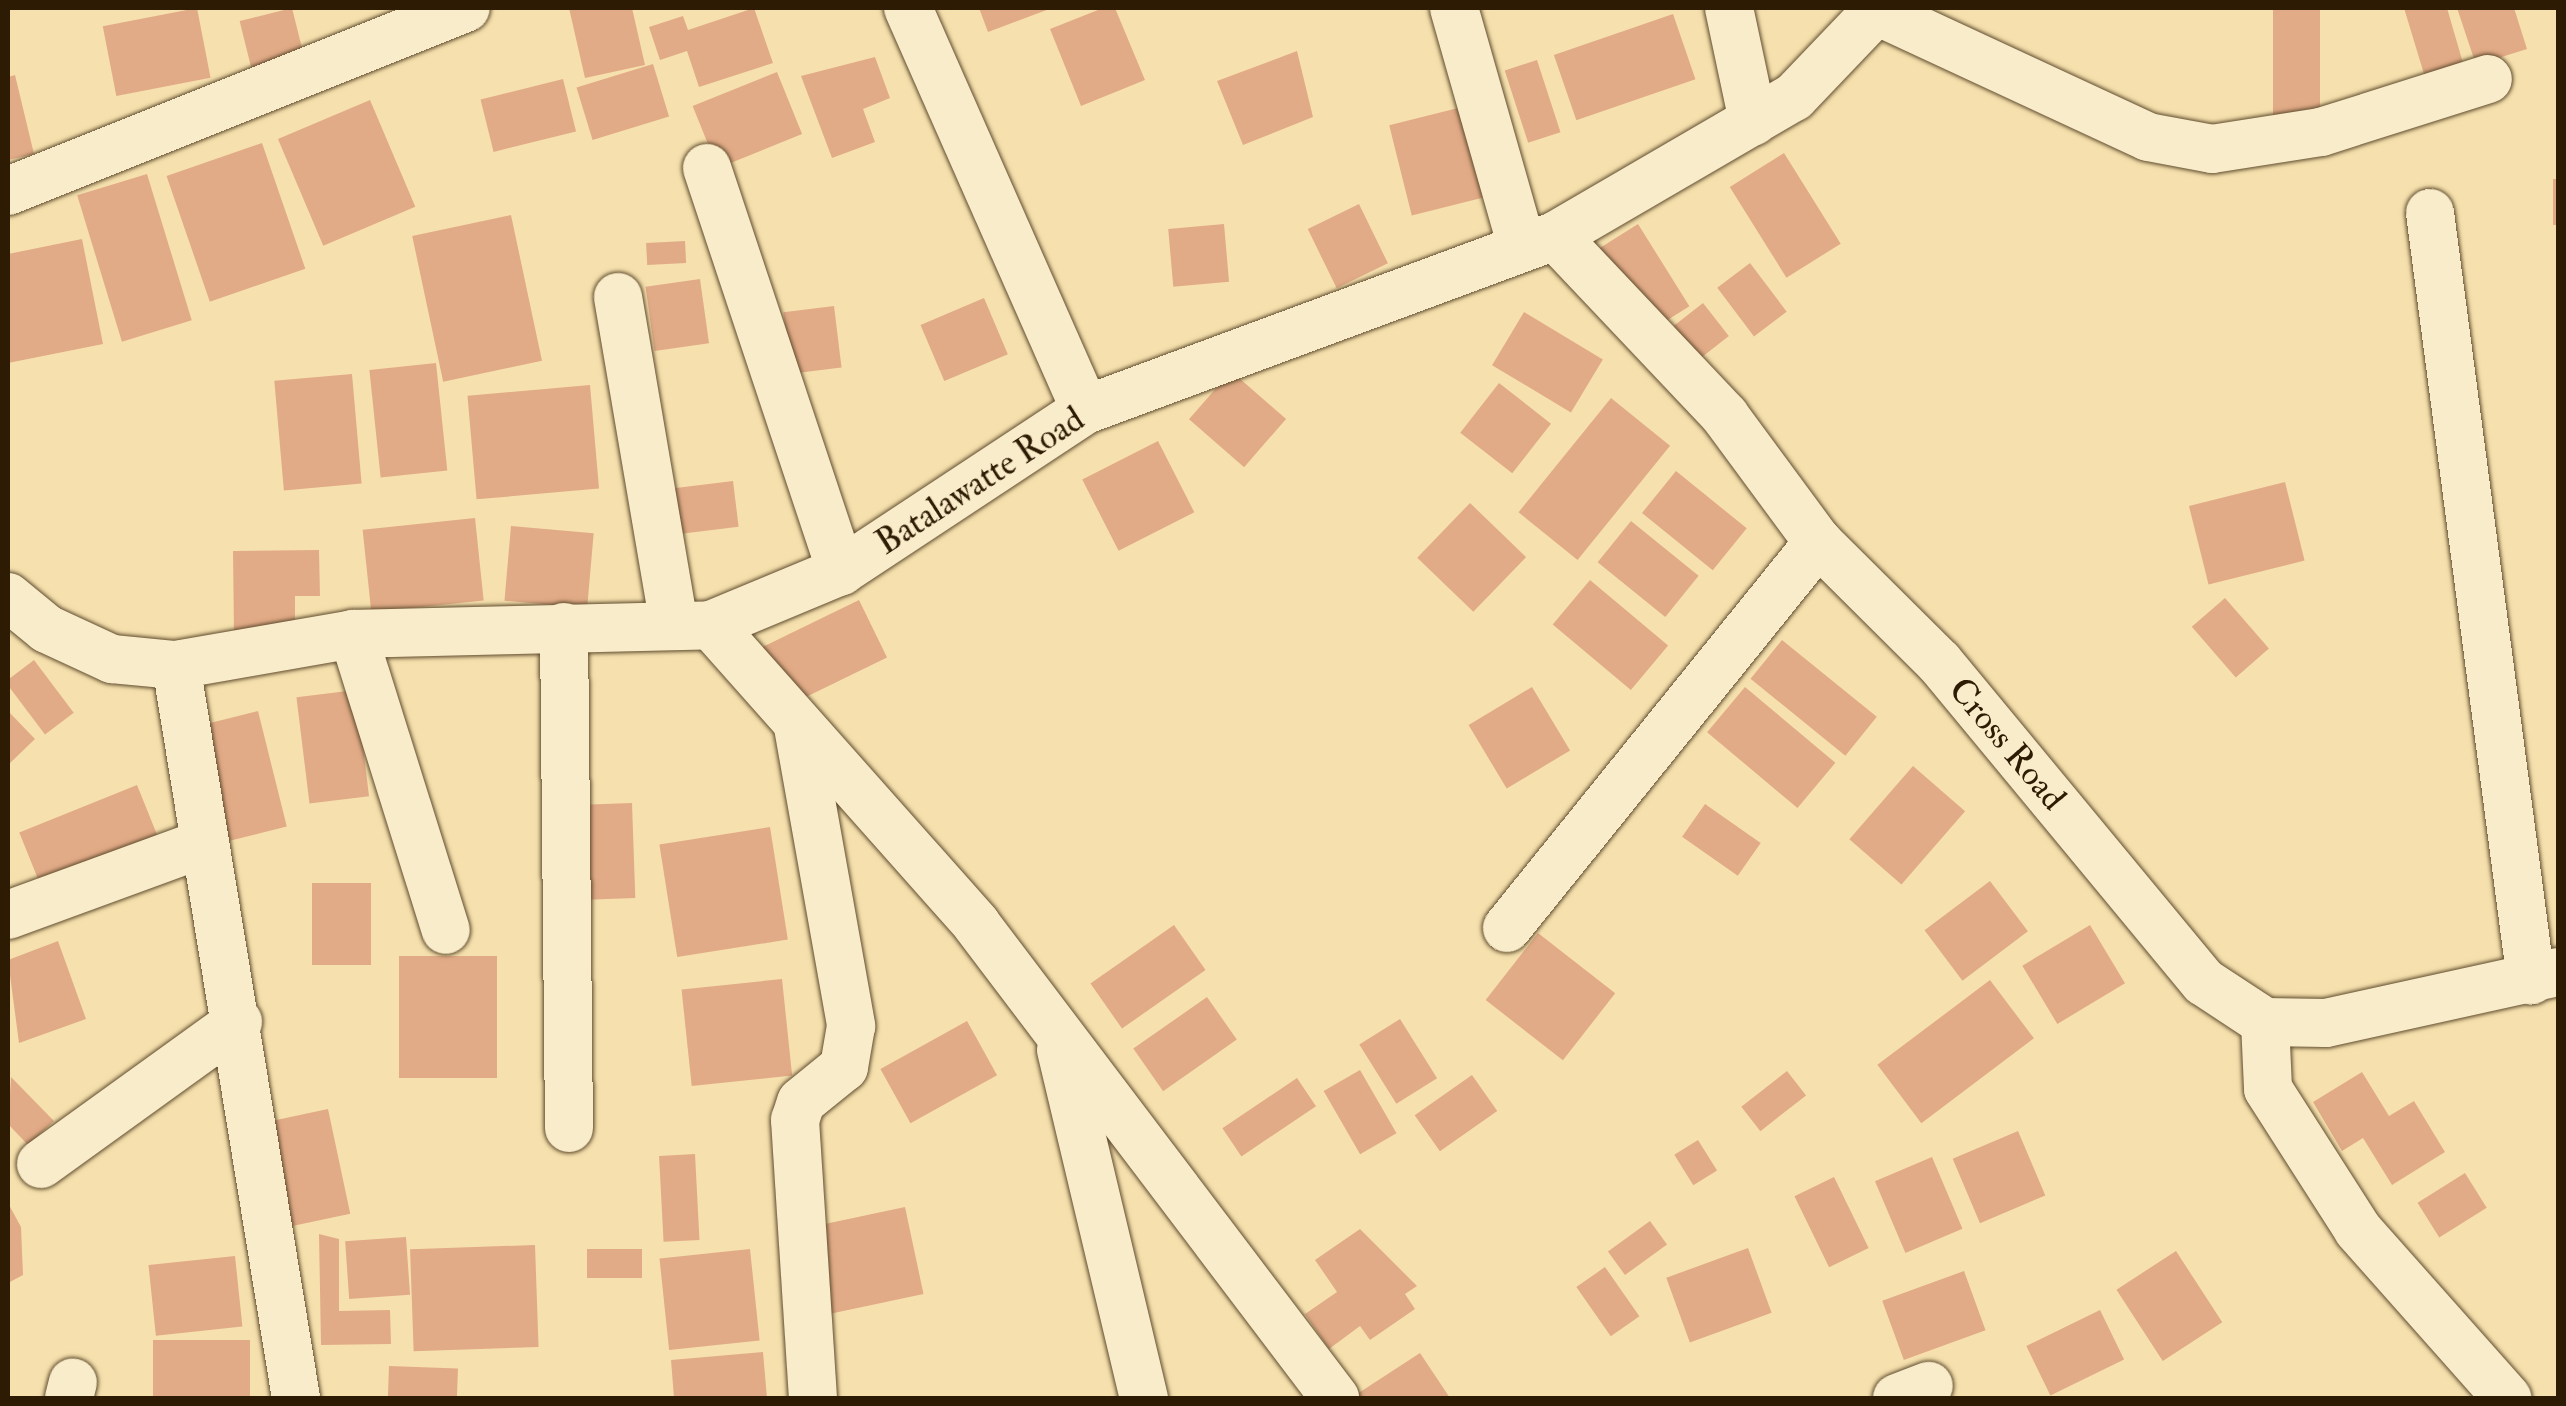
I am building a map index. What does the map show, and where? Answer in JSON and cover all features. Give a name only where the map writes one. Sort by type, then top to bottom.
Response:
[{"type":"street","points":[[8,191],[466,8]]},
{"type":"street","points":[[908,8],[1085,410]]},
{"type":"street","points":[[1454,8],[1538,241]]},
{"type":"street","points":[[1729,8],[1752,121]]},
{"type":"street","points":[[1880,10],[2148,137],[2212,149],[2321,132],[2488,80]]},
{"type":"street","name":"Batalawatte Road","points":[[8,597],[47,630],[112,659],[176,664],[353,634],[692,625],[841,571],[1085,410],[1538,241],[1794,97],[1880,10]]},
{"type":"street","points":[[708,168],[841,571]]},
{"type":"street","points":[[2430,214],[2544,976],[2326,1024],[2265,1022],[2268,1090],[2348,1214],[2507,1398]]},
{"type":"street","name":"Cross Road","points":[[1538,241],[1725,416],[1818,542],[1939,662],[2204,982],[2265,1022]]},
{"type":"street","points":[[618,297],[692,625],[798,727],[976,924],[1335,1398]]},
{"type":"street","points":[[1508,928],[1818,542]]},
{"type":"street","points":[[564,627],[569,1128]]},
{"type":"street","points":[[353,634],[446,930]]},
{"type":"street","points":[[176,664],[200,846],[218,890],[296,1398]]},
{"type":"street","points":[[798,727],[851,1026],[844,1068],[801,1102],[794,1120],[813,1398]]},
{"type":"street","points":[[8,915],[200,846]]},
{"type":"street","points":[[41,1164],[238,1022]]},
{"type":"street","points":[[1056,1032],[1144,1398]]},
{"type":"building","points":[[197,8],[211,78],[116,96],[103,26]]},
{"type":"building","points":[[292,8],[306,64],[254,77],[240,21]]},
{"type":"building","points":[[569,8],[632,8],[645,65],[585,78]]},
{"type":"building","points":[[754,8],[773,63],[699,87],[687,51],[660,60],[649,27],[683,16],[688,30]]},
{"type":"building","points":[[979,8],[1052,8],[988,32]]},
{"type":"building","points":[[1103,8],[1115,8],[1145,80],[1081,106],[1050,29]]},
{"type":"building","points":[[2273,8],[2320,8],[2320,124],[2273,124]]},
{"type":"building","points":[[2404,8],[2447,8],[2463,63],[2424,74]]},
{"type":"building","points":[[2457,8],[2514,8],[2527,49],[2476,65]]},
{"type":"building","points":[[1673,14],[1695,79],[1576,120],[1554,55]]},
{"type":"building","points":[[1297,51],[1313,117],[1243,145],[1217,81]]},
{"type":"building","points":[[875,57],[890,98],[863,109],[875,142],[832,158],[801,76]]},
{"type":"building","points":[[1537,60],[1560,132],[1528,143],[1505,71]]},
{"type":"building","points":[[653,64],[669,117],[593,140],[576,87]]},
{"type":"building","points":[[777,72],[802,134],[718,168],[693,106]]},
{"type":"building","points":[[15,75],[34,154],[8,160],[8,77]]},
{"type":"building","points":[[563,79],[576,131],[494,152],[481,100]]},
{"type":"building","points":[[370,100],[415,207],[323,246],[278,139]]},
{"type":"building","points":[[1462,107],[1484,197],[1412,215],[1389,125]]},
{"type":"building","points":[[262,143],[305,269],[210,302],[167,176]]},
{"type":"building","points":[[1784,153],[1841,244],[1786,278],[1730,187]]},
{"type":"building","points":[[147,174],[192,320],[122,342],[77,195]]},
{"type":"building","points":[[2553,179],[2558,179],[2558,225],[2553,225]]},
{"type":"building","points":[[1359,204],[1388,263],[1337,288],[1308,229]]},
{"type":"building","points":[[511,215],[542,361],[443,382],[412,236]]},
{"type":"building","points":[[1224,224],[1229,282],[1173,287],[1168,229]]},
{"type":"building","points":[[1638,224],[1689,306],[1650,331],[1599,248]]},
{"type":"building","points":[[82,239],[103,344],[8,363],[8,254]]},
{"type":"building","points":[[685,241],[686,263],[647,265],[646,243]]},
{"type":"building","points":[[1750,263],[1787,312],[1754,336],[1717,288]]},
{"type":"building","points":[[700,279],[709,343],[655,351],[646,287]]},
{"type":"building","points":[[984,298],[1008,354],[944,381],[920,325]]},
{"type":"building","points":[[1703,303],[1729,336],[1695,363],[1669,329]]},
{"type":"building","points":[[834,306],[842,368],[791,374],[783,312]]},
{"type":"building","points":[[1524,312],[1603,359],[1571,413],[1492,365]]},
{"type":"building","points":[[436,363],[447,470],[381,477],[369,370]]},
{"type":"building","points":[[1231,371],[1286,419],[1244,467],[1189,419]]},
{"type":"building","points":[[352,374],[362,484],[284,490],[274,381]]},
{"type":"building","points":[[1499,383],[1551,424],[1512,473],[1460,433]]},
{"type":"building","points":[[590,385],[599,489],[477,499],[467,396]]},
{"type":"building","points":[[1611,398],[1670,446],[1578,560],[1518,512]]},
{"type":"building","points":[[1158,441],[1194,512],[1119,551],[1082,480]]},
{"type":"building","points":[[1676,471],[1747,528],[1713,570],[1642,513]]},
{"type":"building","points":[[733,481],[739,527],[661,536],[656,491]]},
{"type":"building","points":[[2285,482],[2305,561],[2209,585],[2189,506]]},
{"type":"building","points":[[1470,503],[1526,557],[1473,612],[1417,558]]},
{"type":"building","points":[[475,518],[484,601],[371,612],[363,530]]},
{"type":"building","points":[[1631,521],[1699,576],[1665,617],[1598,562]]},
{"type":"building","points":[[511,526],[594,533],[587,608],[504,601]]},
{"type":"building","points":[[319,550],[320,596],[295,596],[295,635],[234,635],[233,551]]},
{"type":"building","points":[[1590,580],[1668,646],[1631,690],[1553,624]]},
{"type":"building","points":[[2225,598],[2269,649],[2236,677],[2192,627]]},
{"type":"building","points":[[859,600],[887,658],[790,705],[762,647]]},
{"type":"building","points":[[1782,640],[1877,717],[1845,756],[1751,679]]},
{"type":"building","points":[[34,660],[74,713],[45,734],[8,685],[8,680]]},
{"type":"building","points":[[1532,687],[1570,750],[1507,789],[1469,725]]},
{"type":"building","points":[[1745,687],[1835,763],[1797,808],[1707,732]]},
{"type":"building","points":[[356,690],[369,796],[309,804],[296,697]]},
{"type":"building","points":[[8,711],[35,739],[8,765]]},
{"type":"building","points":[[258,711],[287,826],[218,844],[189,728]]},
{"type":"building","points":[[1913,766],[1965,811],[1901,884],[1849,839]]},
{"type":"building","points":[[137,785],[164,853],[47,900],[19,833]]},
{"type":"building","points":[[632,803],[635,898],[586,900],[583,805]]},
{"type":"building","points":[[1705,804],[1761,843],[1738,876],[1682,837]]},
{"type":"building","points":[[770,827],[788,940],[677,957],[659,845]]},
{"type":"building","points":[[1990,881],[2028,931],[1962,981],[1925,930]]},
{"type":"building","points":[[312,883],[371,883],[371,965],[312,965]]},
{"type":"building","points":[[1174,925],[1206,970],[1122,1029],[1090,984]]},
{"type":"building","points":[[2090,925],[2125,983],[2057,1024],[2022,966]]},
{"type":"building","points":[[1538,933],[1615,993],[1563,1060],[1486,1000]]},
{"type":"building","points":[[58,941],[86,1019],[19,1043],[8,960]]},
{"type":"building","points":[[399,956],[497,956],[497,1078],[399,1078]]},
{"type":"building","points":[[782,979],[792,1075],[692,1086],[682,990]]},
{"type":"building","points":[[1990,980],[2034,1038],[1921,1123],[1877,1065]]},
{"type":"building","points":[[1207,997],[1237,1040],[1163,1091],[1133,1049]]},
{"type":"building","points":[[1400,1019],[1437,1078],[1396,1104],[1359,1044]]},
{"type":"building","points":[[967,1021],[997,1075],[910,1123],[880,1069]]},
{"type":"building","points":[[1360,1070],[1396,1133],[1360,1154],[1324,1091]]},
{"type":"building","points":[[1787,1071],[1806,1095],[1760,1131],[1741,1107]]},
{"type":"building","points":[[2362,1072],[2389,1116],[2414,1101],[2445,1152],[2392,1185],[2363,1138],[2342,1151],[2313,1102]]},
{"type":"building","points":[[1472,1075],[1497,1111],[1440,1151],[1415,1115]]},
{"type":"building","points":[[11,1077],[54,1121],[28,1145],[8,1124]]},
{"type":"building","points":[[1297,1078],[1316,1106],[1241,1157],[1222,1128]]},
{"type":"building","points":[[328,1109],[350,1214],[276,1229],[254,1125]]},
{"type":"building","points":[[2018,1131],[2045,1195],[1980,1223],[1953,1159]]},
{"type":"building","points":[[1698,1140],[1717,1171],[1693,1185],[1674,1155]]},
{"type":"building","points":[[695,1154],[700,1240],[664,1242],[659,1156]]},
{"type":"building","points":[[1932,1157],[1962,1229],[1905,1253],[1875,1181]]},
{"type":"building","points":[[2465,1173],[2487,1208],[2439,1237],[2418,1203]]},
{"type":"building","points":[[1834,1177],[1869,1248],[1829,1267],[1794,1196]]},
{"type":"building","points":[[8,1203],[21,1227],[23,1275],[8,1283]]},
{"type":"building","points":[[905,1207],[924,1294],[832,1314],[813,1227]]},
{"type":"building","points":[[1650,1221],[1667,1244],[1625,1275],[1608,1252]]},
{"type":"building","points":[[1360,1229],[1417,1286],[1405,1294],[1415,1309],[1370,1340],[1360,1326],[1329,1349],[1305,1314],[1337,1292],[1315,1260]]},
{"type":"building","points":[[319,1234],[339,1239],[339,1311],[390,1310],[391,1344],[321,1345]]},
{"type":"building","points":[[406,1237],[410,1295],[349,1299],[345,1241]]},
{"type":"building","points":[[535,1245],[539,1347],[414,1351],[410,1249]]},
{"type":"building","points":[[1748,1248],[1772,1313],[1690,1343],[1666,1278]]},
{"type":"building","points":[[587,1249],[642,1249],[642,1278],[587,1278]]},
{"type":"building","points":[[750,1249],[760,1340],[669,1350],[659,1259]]},
{"type":"building","points":[[2176,1251],[2222,1322],[2163,1361],[2116,1290]]},
{"type":"building","points":[[235,1256],[242,1327],[156,1336],[148,1265]]},
{"type":"building","points":[[1605,1267],[1639,1316],[1611,1336],[1576,1287]]},
{"type":"building","points":[[1964,1271],[1986,1330],[1904,1360],[1882,1301]]},
{"type":"building","points":[[2100,1310],[2124,1359],[2050,1395],[2026,1346]]},
{"type":"building","points":[[153,1340],[250,1340],[250,1398],[153,1398]]},
{"type":"building","points":[[763,1352],[767,1398],[674,1398],[671,1360]]},
{"type":"building","points":[[1420,1353],[1450,1398],[1360,1398],[1357,1394]]},
{"type":"building","points":[[389,1366],[458,1368],[457,1398],[388,1398]]}]
